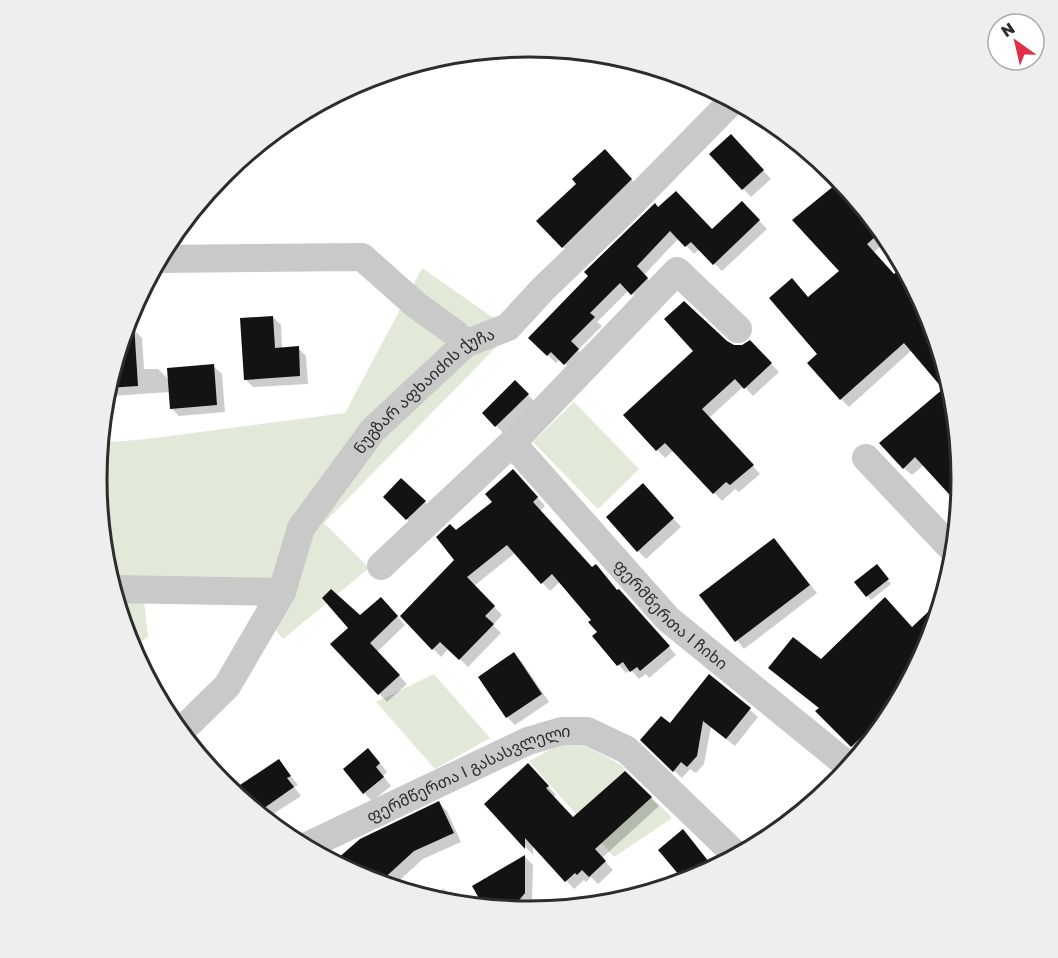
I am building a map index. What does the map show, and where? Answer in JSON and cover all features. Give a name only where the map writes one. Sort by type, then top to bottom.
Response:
[{"type":"street","name":"ნუგზარ აფხაიძის ქუჩა","points":[[187,725],[227,686],[282,592],[301,528],[373,430],[465,344],[508,327],[543,289],[726,107]]},
{"type":"street","points":[[170,259],[362,257],[416,305],[455,333],[465,344]]},
{"type":"street","points":[[381,566],[512,443],[677,270],[738,329]]},
{"type":"street","name":"ფერმწერთა I ჩიხი","points":[[512,443],[668,619],[842,761]]},
{"type":"street","points":[[866,458],[946,542]]},
{"type":"street","points":[[121,589],[282,592]]},
{"type":"street","name":"ფერმწერთა I გასასვლელი","points":[[315,842],[528,741],[562,731],[587,731],[627,750],[730,850]]},
{"type":"green space","points":[[422,268],[512,331],[324,523],[369,568],[283,639],[255,605],[143,592],[148,637],[140,642],[129,615],[115,561],[108,507],[109,442],[345,413]]},
{"type":"green space","points":[[574,402],[639,469],[598,509],[533,442]]},
{"type":"green space","points":[[434,674],[490,738],[435,769],[376,702]]},
{"type":"green space","points":[[561,744],[583,745],[620,764],[672,818],[614,857],[529,761]]},
{"type":"building","points":[[731,134],[764,170],[742,190],[709,154]]},
{"type":"building","points":[[605,149],[632,179],[562,248],[536,221],[576,184],[572,179]]},
{"type":"building","points":[[833,187],[846,201],[875,237],[867,244],[894,274],[896,272],[907,292],[929,343],[941,386],[904,343],[840,400],[807,363],[817,354],[769,298],[792,278],[808,297],[839,271],[792,220]]},
{"type":"building","points":[[676,191],[712,229],[742,201],[760,220],[713,265],[691,242],[685,247],[670,231],[637,266],[648,278],[631,295],[620,283],[590,313],[595,317],[571,341],[579,349],[564,365],[551,352],[547,356],[528,338],[588,276],[584,272],[655,203],[658,207]]},
{"type":"building","points":[[684,301],[727,341],[734,345],[742,345],[750,340],[772,363],[744,389],[735,379],[702,409],[754,465],[730,485],[726,482],[713,494],[665,443],[656,451],[623,415],[693,351],[664,319]]},
{"type":"building","points":[[273,316],[275,348],[299,346],[300,376],[244,380],[240,318]]},
{"type":"building","points":[[134,330],[138,386],[117,387]]},
{"type":"building","points":[[214,364],[217,405],[170,409],[167,368]]},
{"type":"building","points":[[515,380],[529,394],[495,427],[482,413]]},
{"type":"building","points":[[942,390],[950,451],[950,496],[915,457],[903,469],[879,443]]},
{"type":"building","points":[[513,469],[538,497],[533,502],[592,567],[596,564],[617,590],[619,589],[670,646],[640,671],[637,667],[630,672],[623,662],[617,666],[592,636],[597,632],[588,622],[591,620],[552,574],[541,584],[507,545],[467,577],[495,606],[485,616],[494,624],[459,660],[440,642],[432,650],[400,616],[454,560],[436,537],[450,524],[456,530],[492,502],[485,494]]},
{"type":"building","points":[[401,478],[426,501],[406,520],[383,497]]},
{"type":"building","points":[[643,483],[674,518],[637,552],[606,517]]},
{"type":"building","points":[[774,538],[810,585],[735,642],[699,595]]},
{"type":"building","points":[[877,564],[889,579],[866,597],[854,582]]},
{"type":"building","points":[[331,589],[360,615],[381,597],[398,616],[370,643],[400,675],[378,695],[330,644],[348,628],[322,598]]},
{"type":"building","points":[[885,597],[912,627],[931,610],[919,640],[894,690],[867,732],[851,747],[815,711],[819,708],[768,668],[793,637],[821,659]]},
{"type":"building","points":[[514,652],[542,694],[506,718],[478,677]]},
{"type":"building","points":[[709,674],[751,708],[726,739],[703,721],[697,756],[687,767],[681,762],[673,772],[640,740],[661,716],[670,723]]},
{"type":"building","points":[[368,748],[380,763],[376,767],[384,777],[363,794],[343,769]]},
{"type":"building","points":[[279,759],[291,776],[287,778],[294,787],[265,808],[240,785]]},
{"type":"building","points":[[528,763],[549,786],[546,788],[573,817],[625,771],[652,797],[595,849],[606,861],[589,877],[582,870],[565,882],[525,838],[525,849],[484,804]]},
{"type":"building","points":[[439,801],[454,833],[414,851],[386,876],[340,856],[360,839]]},
{"type":"building","points":[[683,829],[708,861],[678,874],[658,850]]},
{"type":"building","points":[[525,855],[525,893],[519,901],[479,898],[472,886]]}]
